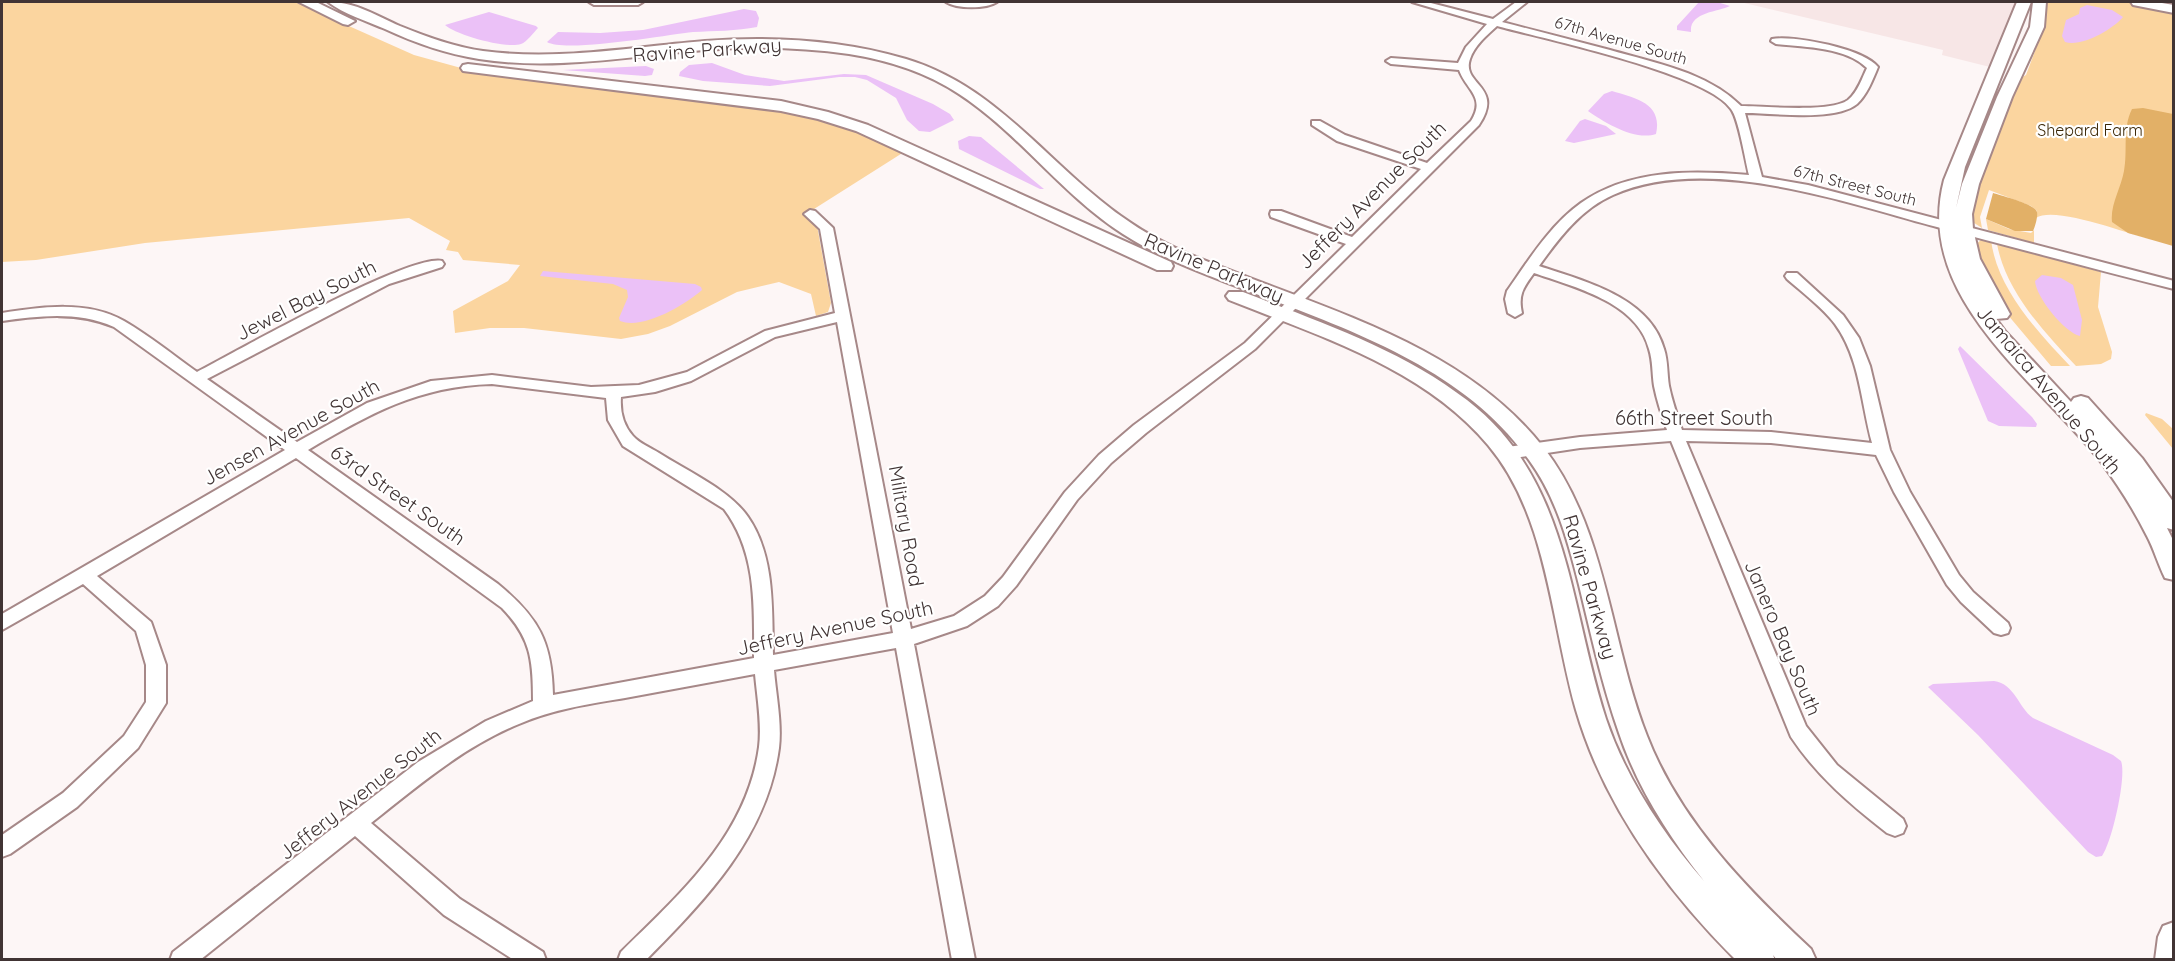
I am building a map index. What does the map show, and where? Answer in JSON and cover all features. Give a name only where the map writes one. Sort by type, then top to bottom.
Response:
[{"type":"street","name":"Ravine Parkway","points":[[306,2],[415,51],[459,66],[771,104],[836,119],[1170,268],[1288,309],[1382,338],[1440,368],[1484,398],[1533,449],[1555,482],[1572,519],[1623,706],[1643,763],[1661,797],[1702,858],[1751,914],[1800,960]]},
{"type":"street","name":"Ravine Parkway","points":[[335,2],[430,43],[458,51],[495,56],[576,59],[714,45],[783,44],[849,50],[904,63],[949,82],[977,100],[1112,219],[1131,231],[1172,254],[1288,309],[1422,377],[1469,414],[1507,453],[1522,475],[1542,519],[1591,713],[1611,765],[1643,824],[1681,876],[1759,960]]},
{"type":"street","points":[[594,2],[638,2]]},
{"type":"street","points":[[955,3],[962,11],[974,14],[984,11],[989,2]]},
{"type":"street","name":"67th Avenue South","points":[[1417,2],[1683,74],[1717,91],[1738,109]]},
{"type":"street","points":[[1391,61],[1464,67],[1467,50],[1522,2]]},
{"type":"street","name":"Jamaica Avenue South","points":[[2024,2],[1952,181],[1946,206],[1975,268],[2000,313],[2028,348],[2118,444],[2148,482],[2174,522]]},
{"type":"street","name":"Jamaica Avenue South","points":[[2040,2],[2039,16],[2013,75],[1955,226],[1951,254],[1970,295],[2014,353],[2073,416],[2116,467],[2148,516],[2174,571]]},
{"type":"street","points":[[2138,2],[2174,7]]},
{"type":"street","points":[[2156,2],[2174,7]]},
{"type":"street","points":[[1756,179],[1738,109],[1821,110],[1842,107],[1854,100],[1874,67],[1869,61],[1855,56],[1808,45],[1776,41]]},
{"type":"street","name":"Jeffery Avenue South","points":[[181,960],[456,746],[498,723],[543,705],[903,639],[933,631],[969,617],[995,598],[1011,581],[1064,506],[1106,458],[1164,409],[1231,362],[1288,309],[1475,123],[1482,112],[1482,96],[1464,67]]},
{"type":"street","points":[[1316,123],[1341,138],[1429,168]]},
{"type":"street","name":"67th Street South","points":[[1515,313],[1513,294],[1577,213],[1591,202],[1610,192],[1634,184],[1667,178],[1702,176],[1756,179],[1804,188],[2174,285]]},
{"type":"street","points":[[1276,213],[1354,242]]},
{"type":"street","name":"Military Road","points":[[810,214],[826,228],[964,960]]},
{"type":"street","name":"Jewel Bay South","points":[[195,379],[384,281],[437,264]]},
{"type":"street","name":"Janero Bay South","points":[[1532,268],[1603,294],[1640,320],[1656,344],[1663,390],[1676,435],[1798,731],[1811,752],[1825,768],[1895,826]]},
{"type":"street","points":[[1792,276],[1838,318],[1852,338],[1863,366],[1882,450],[1902,492],[1953,580],[1966,597],[2001,628]]},
{"type":"street","name":"63rd Street South","points":[[2,317],[61,311],[82,312],[108,318],[492,589],[522,615],[537,640],[542,668],[543,705]]},
{"type":"street","name":"Jensen Avenue South","points":[[85,576],[296,450],[381,402],[410,392],[450,382],[497,379],[573,392],[614,393],[653,387],[699,372],[773,333],[808,322],[844,316]]},
{"type":"street","points":[[614,393],[613,414],[621,432],[629,442],[730,505],[742,518],[760,567],[769,745],[767,765],[752,812],[740,836],[717,869],[629,960]]},
{"type":"street","name":"66th Street South","points":[[1507,453],[1604,439],[1676,435],[1779,438],[1882,450]]},
{"type":"street","points":[[2,623],[85,576],[144,627],[156,665],[156,704],[131,742],[70,800],[2,847]]},
{"type":"street","points":[[356,822],[453,907],[535,960]]},
{"type":"street","points":[[2171,960],[2174,937]]},
{"type":"shaded area","points":[[1699,2],[1717,2],[1730,6],[1699,17],[1692,25],[1691,32],[1677,30],[1677,26]]},
{"type":"shaded area","points":[[1740,2],[2015,2],[1998,69],[1942,55],[1943,50]]},
{"type":"shaded area","points":[[2087,5],[2112,10],[2123,17],[2112,27],[2088,40],[2065,42],[2062,36],[2066,20],[2079,14],[2080,8]]},
{"type":"shaded area","points":[[744,9],[756,11],[759,18],[757,27],[574,46],[547,42],[558,32],[600,33],[643,30]]},
{"type":"shaded area","points":[[489,12],[538,28],[521,44],[504,45],[459,33],[445,25]]},
{"type":"shaded area","points":[[712,63],[745,75],[784,81],[844,74],[866,75],[933,104],[950,114],[954,120],[930,132],[919,131],[907,120],[896,98],[867,80],[855,77],[770,86],[703,81],[679,76],[680,72],[689,65]]},
{"type":"shaded area","points":[[646,66],[654,69],[652,75],[563,70]]},
{"type":"shaded area","points":[[1612,91],[1638,100],[1651,109],[1657,124],[1656,134],[1648,136],[1630,133],[1588,111],[1604,94]]},
{"type":"shaded area","points":[[2143,108],[2173,114],[2173,246],[2128,233],[2112,222],[2113,209],[2124,171],[2129,117],[2132,109]]},
{"type":"shaded area","points":[[1585,119],[1606,126],[1616,134],[1574,143],[1565,141],[1580,121]]},
{"type":"shaded area","points":[[969,136],[981,137],[1044,189],[959,149],[958,141]]},
{"type":"shaded area","points":[[1993,193],[2025,203],[2035,209],[2037,217],[2033,231],[2015,231],[1986,219]]},
{"type":"shaded area","points":[[543,271],[695,284],[702,290],[675,309],[652,319],[629,323],[620,321],[619,318],[628,297],[627,290],[613,284],[540,276]]},
{"type":"shaded area","points":[[2042,275],[2061,278],[2073,285],[2082,320],[2080,336],[2059,321],[2040,296],[2035,281]]},
{"type":"shaded area","points":[[1960,346],[2032,417],[2037,424],[2036,427],[1999,426],[1988,421],[1958,349]]},
{"type":"shaded area","points":[[1994,681],[2007,686],[2033,718],[2113,755],[2121,761],[2122,780],[2118,809],[2102,856],[2096,857],[2088,852],[1978,735],[1928,687],[1933,684]]},
{"type":"green space","points":[[2,2],[295,2],[414,55],[472,71],[773,108],[846,126],[904,152],[814,209],[831,303],[828,312],[816,316],[811,294],[779,282],[737,292],[670,326],[648,334],[621,339],[524,328],[490,328],[455,333],[453,311],[508,281],[520,265],[463,260],[458,252],[446,250],[450,241],[409,218],[145,243],[36,260],[2,262]]},
{"type":"green space","name":"Shepard Farm","points":[[2046,2],[2129,2],[2173,11],[2173,241],[2058,215],[2036,218],[2037,211],[2031,206],[1989,190],[1980,217],[1982,228],[1971,221],[1969,210],[2017,80],[2026,75],[2044,27]]},
{"type":"green space","points":[[1986,219],[2009,229],[2031,233],[2034,230],[2034,243],[1988,230]]},
{"type":"green space","points":[[1982,239],[1991,240],[2001,276],[2021,309],[2070,366],[2051,366],[2002,308],[1973,247]]},
{"type":"green space","points":[[1997,244],[2101,272],[2098,307],[2112,352],[2111,359],[2101,364],[2076,366],[2039,325],[2018,295],[2002,262]]},
{"type":"green space","points":[[2146,413],[2162,419],[2173,429],[2173,449],[2145,415]]}]
